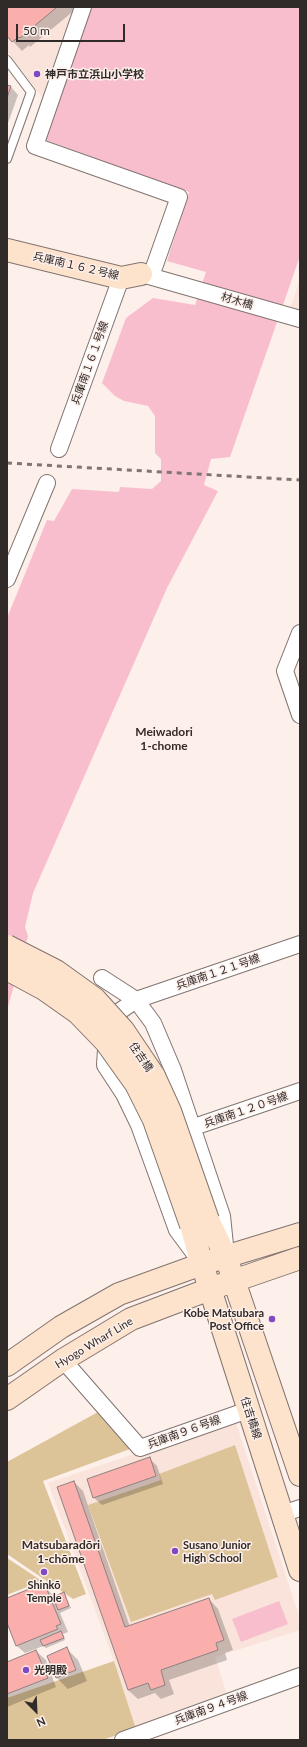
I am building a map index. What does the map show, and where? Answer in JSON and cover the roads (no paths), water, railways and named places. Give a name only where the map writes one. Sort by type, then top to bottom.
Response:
[{"type":"street","name":"兵庫南１６１号線","points":[[59,449],[138,276],[179,197],[35,146],[83,7]]},
{"type":"street","name":"兵庫南１６２号線","points":[[7,250],[192,287]]},
{"type":"street","name":"材木橋","points":[[192,287],[300,319]]},
{"type":"street","points":[[7,579],[46,483]]},
{"type":"street","points":[[299,707],[285,671],[300,633]]},
{"type":"street","name":"兵庫南１２１号線","points":[[202,1264],[177,1230],[139,1125],[124,1094],[105,1065],[107,1034],[120,1011],[136,1000],[300,944]]},
{"type":"street","name":"住吉橋","points":[[7,946],[56,971],[95,999],[123,1030],[154,1076],[170,1111],[199,1222]]},
{"type":"street","name":"住吉橋","points":[[7,969],[44,989],[78,1013],[106,1042],[136,1084],[154,1120],[199,1222]]},
{"type":"street","points":[[102,978],[136,1000],[153,1023],[173,1070],[222,1216],[226,1256],[300,1475]]},
{"type":"street","name":"兵庫南１２０号線","points":[[192,1128],[300,1092]]},
{"type":"street","points":[[199,1222],[226,1256]]},
{"type":"street","name":"住吉橋線","points":[[199,1222],[202,1264],[248,1410],[291,1511],[300,1570]]},
{"type":"street","points":[[26,1386],[8,1363],[61,1327],[119,1294],[226,1256],[300,1234]]},
{"type":"street","name":"Hyogo Wharf Line","points":[[7,1399],[63,1360],[131,1319],[234,1280],[300,1258]]},
{"type":"street","name":"兵庫南９６号線","points":[[63,1360],[140,1448],[248,1410]]},
{"type":"street","name":"兵庫南９４号線","points":[[123,1740],[300,1676]]},
{"type":"lane","points":[[7,60],[31,92],[7,159]]},
{"type":"railway","points":[[7,463],[300,480]]},
{"type":"place","name":"神戸市立浜山小学校","points":[[37,74]]},
{"type":"place","name":"Kobe Matsubara Post Office","points":[[272,1319]]},
{"type":"place","name":"Susano Junior High School","points":[[175,1551]]},
{"type":"place","name":"Shinkō Temple","points":[[44,1572]]},
{"type":"place","name":"光明殿","points":[[26,1670]]},
{"type":"district","name":"Meiwadori 1-chome","points":[[164,739]]},
{"type":"district","name":"Matsubaradōri 1-chōme","points":[[61,1552]]}]
